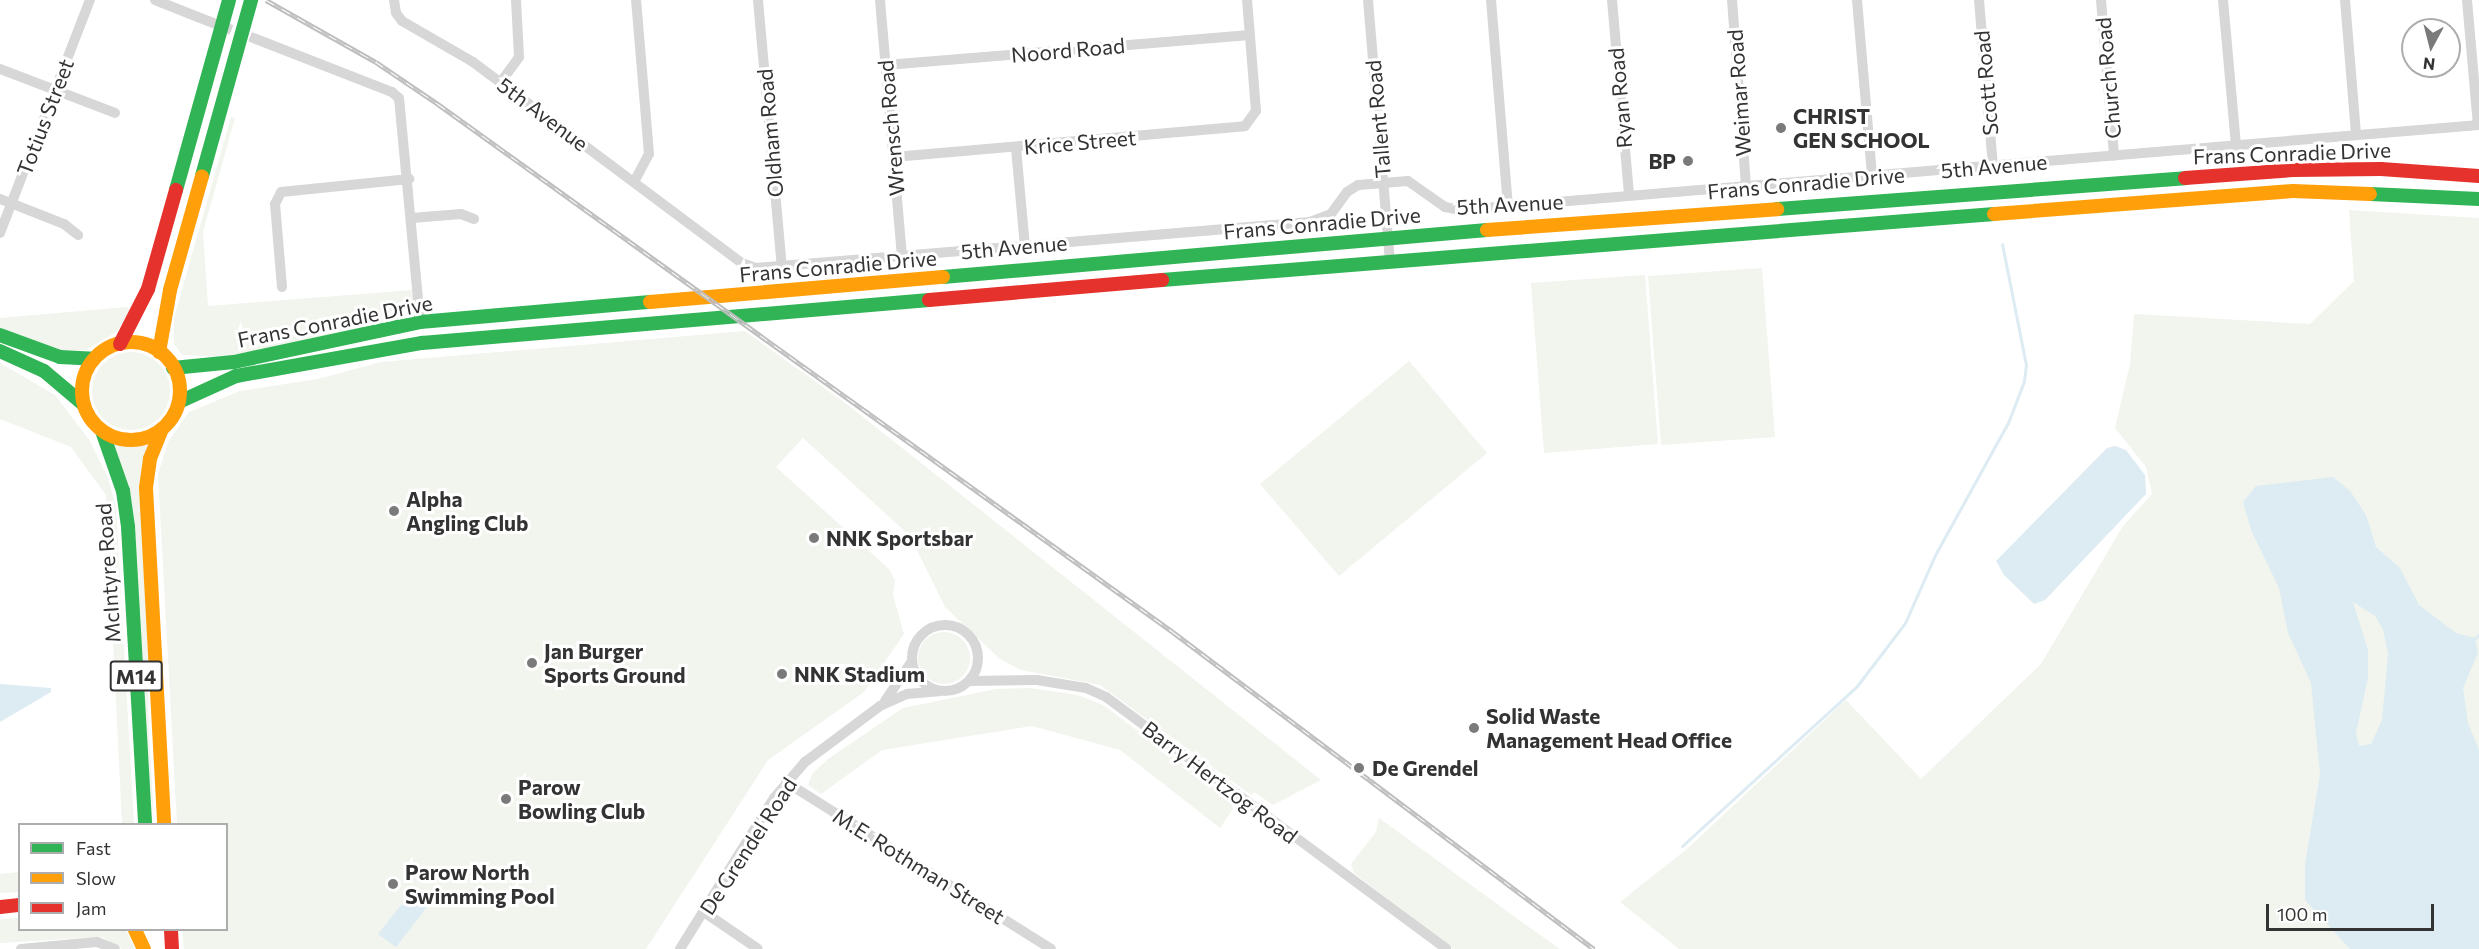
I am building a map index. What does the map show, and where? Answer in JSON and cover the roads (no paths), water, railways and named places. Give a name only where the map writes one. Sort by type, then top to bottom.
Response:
[{"type":"main road","points":[[83,404],[83,380],[94,360],[120,344],[142,308],[229,0]]},
{"type":"main road","points":[[159,352],[170,290],[251,0]]},
{"type":"main road","name":"Frans Conradie Drive","points":[[173,368],[234,362],[420,322],[1387,238],[2293,170],[2381,169],[2479,176]]},
{"type":"main road","name":"Frans Conradie Drive","points":[[178,402],[236,376],[383,349],[659,323],[1390,262],[2293,191],[2479,199]]},
{"type":"main road","points":[[0,335],[60,357],[94,360]]},
{"type":"main road","points":[[120,344],[139,344],[159,352],[173,368],[179,387],[178,402]]},
{"type":"main road","points":[[0,351],[44,371],[83,404]]},
{"type":"main road","name":"M14","points":[[162,429],[178,402]]},
{"type":"main road","name":"M14","points":[[83,404],[102,431]]},
{"type":"main road","points":[[102,431],[132,440],[162,429]]},
{"type":"main road","name":"McIntyre Road","points":[[162,429],[150,459],[147,488],[164,823]]},
{"type":"main road","name":"McIntyre Road","points":[[102,431],[123,491],[128,528],[145,823]]},
{"type":"main road","points":[[0,907],[18,905]]},
{"type":"main road","points":[[135,931],[144,949]]},
{"type":"main road","points":[[150,931],[151,949]]},
{"type":"main road","points":[[171,931],[172,949]]},
{"type":"street","name":"Totius Street","points":[[0,233],[90,0]]},
{"type":"street","points":[[155,0],[208,21]]},
{"type":"street","name":"5th Avenue","points":[[394,0],[396,12],[402,21],[501,82],[742,263],[756,268],[1315,221],[1331,213],[1353,187],[1383,183],[1415,183],[1451,209],[1508,206],[2478,125]]},
{"type":"street","points":[[501,82],[519,57],[516,0]]},
{"type":"street","points":[[634,182],[650,154],[636,0]]},
{"type":"street","name":"Oldham Road","points":[[758,0],[782,267]]},
{"type":"street","name":"Wrensch Road","points":[[880,0],[902,256]]},
{"type":"street","points":[[1247,0],[1250,35]]},
{"type":"street","name":"Tallent Road","points":[[1368,0],[1390,262]]},
{"type":"street","points":[[1491,0],[1508,206]]},
{"type":"street","name":"Ryan Road","points":[[1612,0],[1629,195]]},
{"type":"street","name":"Weimar Road","points":[[1732,0],[1746,186]]},
{"type":"street","points":[[1857,0],[1872,176]]},
{"type":"street","name":"Scott Road","points":[[1979,0],[1993,166]]},
{"type":"street","name":"Church Road","points":[[2101,0],[2114,155]]},
{"type":"street","points":[[2223,0],[2236,145]]},
{"type":"street","points":[[2345,0],[2356,135]]},
{"type":"street","points":[[2467,0],[2478,125]]},
{"type":"street","name":"Noord Road","points":[[886,65],[1250,35]]},
{"type":"street","name":"Krice Street","points":[[894,157],[1241,128],[1251,122],[1256,111],[1250,35]]},
{"type":"street","points":[[256,39],[396,94],[403,107],[420,322]]},
{"type":"street","points":[[0,69],[115,113]]},
{"type":"street","points":[[1016,147],[1025,246]]},
{"type":"street","points":[[282,287],[275,204],[281,192],[409,179]]},
{"type":"street","points":[[0,199],[64,224],[78,235]]},
{"type":"street","points":[[412,218],[461,214],[474,219]]},
{"type":"street","points":[[938,626],[958,628],[967,633],[978,651],[978,662],[970,681],[961,688],[939,691],[920,680],[912,661],[916,643],[929,630],[938,626]]},
{"type":"street","name":"De Grendel Road","points":[[880,706],[904,677],[912,661]]},
{"type":"street","name":"Barry Hertzog Road","points":[[970,681],[1037,680],[1086,688],[1106,697],[1446,949]]},
{"type":"street","name":"De Grendel Road","points":[[680,949],[786,782],[818,750],[880,706],[907,694],[939,691]]},
{"type":"street","name":"M.E. Rothman Street","points":[[786,782],[1048,948]]},
{"type":"street","points":[[704,912],[758,949]]},
{"type":"street","points":[[21,949],[101,942],[115,949]]},
{"type":"waterway","points":[[1682,846],[1857,686],[1905,623],[1935,555],[2008,423],[2024,381],[2026,365],[2002,244]]},
{"type":"waterway","points":[[2475,638],[2479,635]]},
{"type":"tunnel","points":[[208,21],[256,39]]},
{"type":"railway","points":[[266,0],[376,62],[438,104],[1173,632],[1594,949]]},
{"type":"place","name":"CHRIST GEN SCHOOL","points":[[1781,128]]},
{"type":"place","name":"BP","points":[[1688,161]]},
{"type":"place","name":"Alpha Angling Club","points":[[394,511]]},
{"type":"place","name":"NNK Sportsbar","points":[[814,538]]},
{"type":"place","name":"Jan Burger Sports Ground","points":[[532,663]]},
{"type":"place","name":"NNK Stadium","points":[[782,674]]},
{"type":"place","name":"Solid Waste Management Head Office","points":[[1474,728]]},
{"type":"place","name":"De Grendel","points":[[1359,768]]},
{"type":"place","name":"Parow Bowling Club","points":[[506,799]]},
{"type":"place","name":"Parow North Swimming Pool","points":[[393,884]]}]
